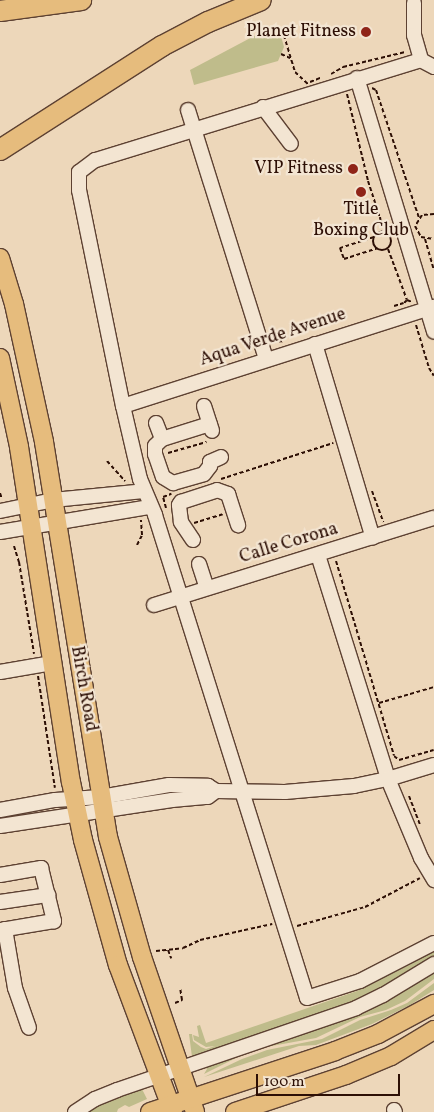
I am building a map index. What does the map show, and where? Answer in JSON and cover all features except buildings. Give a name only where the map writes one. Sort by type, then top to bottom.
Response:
[{"type":"highway","points":[[0,11],[81,0]]},
{"type":"highway","points":[[0,150],[162,46],[208,22],[261,0]]},
{"type":"main road","name":"Birch Road","points":[[0,258],[14,304],[44,442],[102,804],[118,880],[193,1106]]},
{"type":"main road","name":"Birch Road","points":[[0,358],[19,447],[76,807],[94,887],[118,965],[172,1109]]},
{"type":"main road","points":[[150,1112],[193,1106],[361,1041],[395,1026],[434,1004]]},
{"type":"main road","points":[[235,1112],[346,1075],[391,1056],[434,1030]]},
{"type":"street","points":[[414,3],[414,35],[421,60],[434,67]]},
{"type":"street","points":[[421,60],[362,82],[263,107],[95,160],[80,172],[79,190],[123,406],[144,491],[180,596],[307,998],[360,981],[434,943]]},
{"type":"street","points":[[362,82],[430,308],[434,332]]},
{"type":"street","points":[[263,107],[291,144]]},
{"type":"street","points":[[188,110],[266,360]]},
{"type":"street","name":"Aqua Verde Avenue","points":[[123,406],[430,308]]},
{"type":"street","points":[[315,344],[373,538]]},
{"type":"street","points":[[204,406],[210,432],[162,439],[155,446],[155,454],[163,478],[173,484],[204,474],[210,466],[210,462],[221,458]]},
{"type":"street","points":[[156,423],[162,439]]},
{"type":"street","points":[[193,540],[182,525],[178,512],[180,502],[217,490],[228,494],[238,525]]},
{"type":"street","points":[[1,505],[28,505],[53,500],[144,491]]},
{"type":"street","points":[[0,532],[150,507]]},
{"type":"street","name":"Calle Corona","points":[[154,605],[434,518]]},
{"type":"street","points":[[318,555],[388,779],[421,858],[432,877]]},
{"type":"street","points":[[199,564],[207,588]]},
{"type":"street","points":[[0,672],[52,663]]},
{"type":"street","points":[[0,810],[76,807],[208,797],[216,791],[242,793],[285,792],[354,786],[388,779],[434,765]]},
{"type":"street","points":[[0,826],[76,807]]},
{"type":"street","points":[[0,875],[41,868],[54,921],[3,929],[15,988],[29,1028]]},
{"type":"street","points":[[0,902],[48,895]]},
{"type":"street","points":[[75,1112],[95,1099],[180,1067],[356,1008],[434,964]]},
{"type":"path","points":[[282,29],[295,72],[308,84]]},
{"type":"path","points":[[281,54],[291,59]]},
{"type":"path","points":[[362,82],[376,90],[419,218],[416,231],[425,239],[434,270]]},
{"type":"path","points":[[347,93],[368,181],[380,217],[382,232]]},
{"type":"path","points":[[419,218],[426,213],[434,214]]},
{"type":"path","points":[[374,237],[373,243],[377,248],[382,250],[388,248],[391,244],[391,238],[388,233],[382,232],[374,237],[340,248],[340,254],[344,259],[377,248]]},
{"type":"path","points":[[425,239],[434,239]]},
{"type":"path","points":[[388,248],[406,300],[414,303]]},
{"type":"path","points":[[408,328],[420,322]]},
{"type":"path","points":[[416,325],[429,368],[434,376]]},
{"type":"path","points":[[267,336],[272,342],[277,343],[293,339]]},
{"type":"path","points":[[164,455],[210,432]]},
{"type":"path","points":[[220,479],[344,440]]},
{"type":"path","points":[[108,461],[127,482]]},
{"type":"path","points":[[371,488],[384,523]]},
{"type":"path","points":[[0,493],[1,505]]},
{"type":"path","points":[[166,510],[163,497],[172,494]]},
{"type":"path","points":[[182,525],[224,513],[223,508],[232,506]]},
{"type":"path","points":[[136,545],[142,535],[141,520]]},
{"type":"path","points":[[343,559],[335,562],[378,704],[397,759],[434,750]]},
{"type":"path","points":[[378,704],[434,687]]},
{"type":"path","points":[[156,951],[183,948],[200,940],[292,919],[294,927],[365,907],[432,877]]},
{"type":"path","points":[[168,950],[171,958]]},
{"type":"path","points":[[175,1003],[182,1000],[180,988]]},
{"type":"shaded area","points":[[279,29],[284,47],[278,61],[194,85],[190,70],[256,35]]},
{"type":"shaded area","points":[[434,950],[434,957],[405,976],[362,998],[192,1057],[189,1034],[192,1034],[193,1041],[201,1047],[206,1049],[215,1046],[206,1047],[194,1040],[193,1035],[199,1037],[197,1026],[200,1025],[206,1043],[357,991],[411,964]]},
{"type":"shaded area","points":[[434,970],[434,979],[405,1001],[386,1010],[360,1017],[316,1038],[266,1047],[240,1056],[204,1074],[207,1069],[204,1066]]},
{"type":"shaded area","points":[[434,983],[434,990],[410,1005],[372,1024],[316,1045],[299,1046],[204,1077],[242,1059],[267,1050],[322,1039],[360,1020],[407,1003]]},
{"type":"shaded area","points":[[141,1087],[147,1099],[129,1107],[125,1105],[118,1109],[117,1112],[87,1112],[103,1102]]},
{"type":"place","name":"Planet Fitness","points":[[366,32]]},
{"type":"place","name":"VIP Fitness","points":[[353,169]]},
{"type":"place","name":"Title Boxing Club","points":[[361,192]]}]
